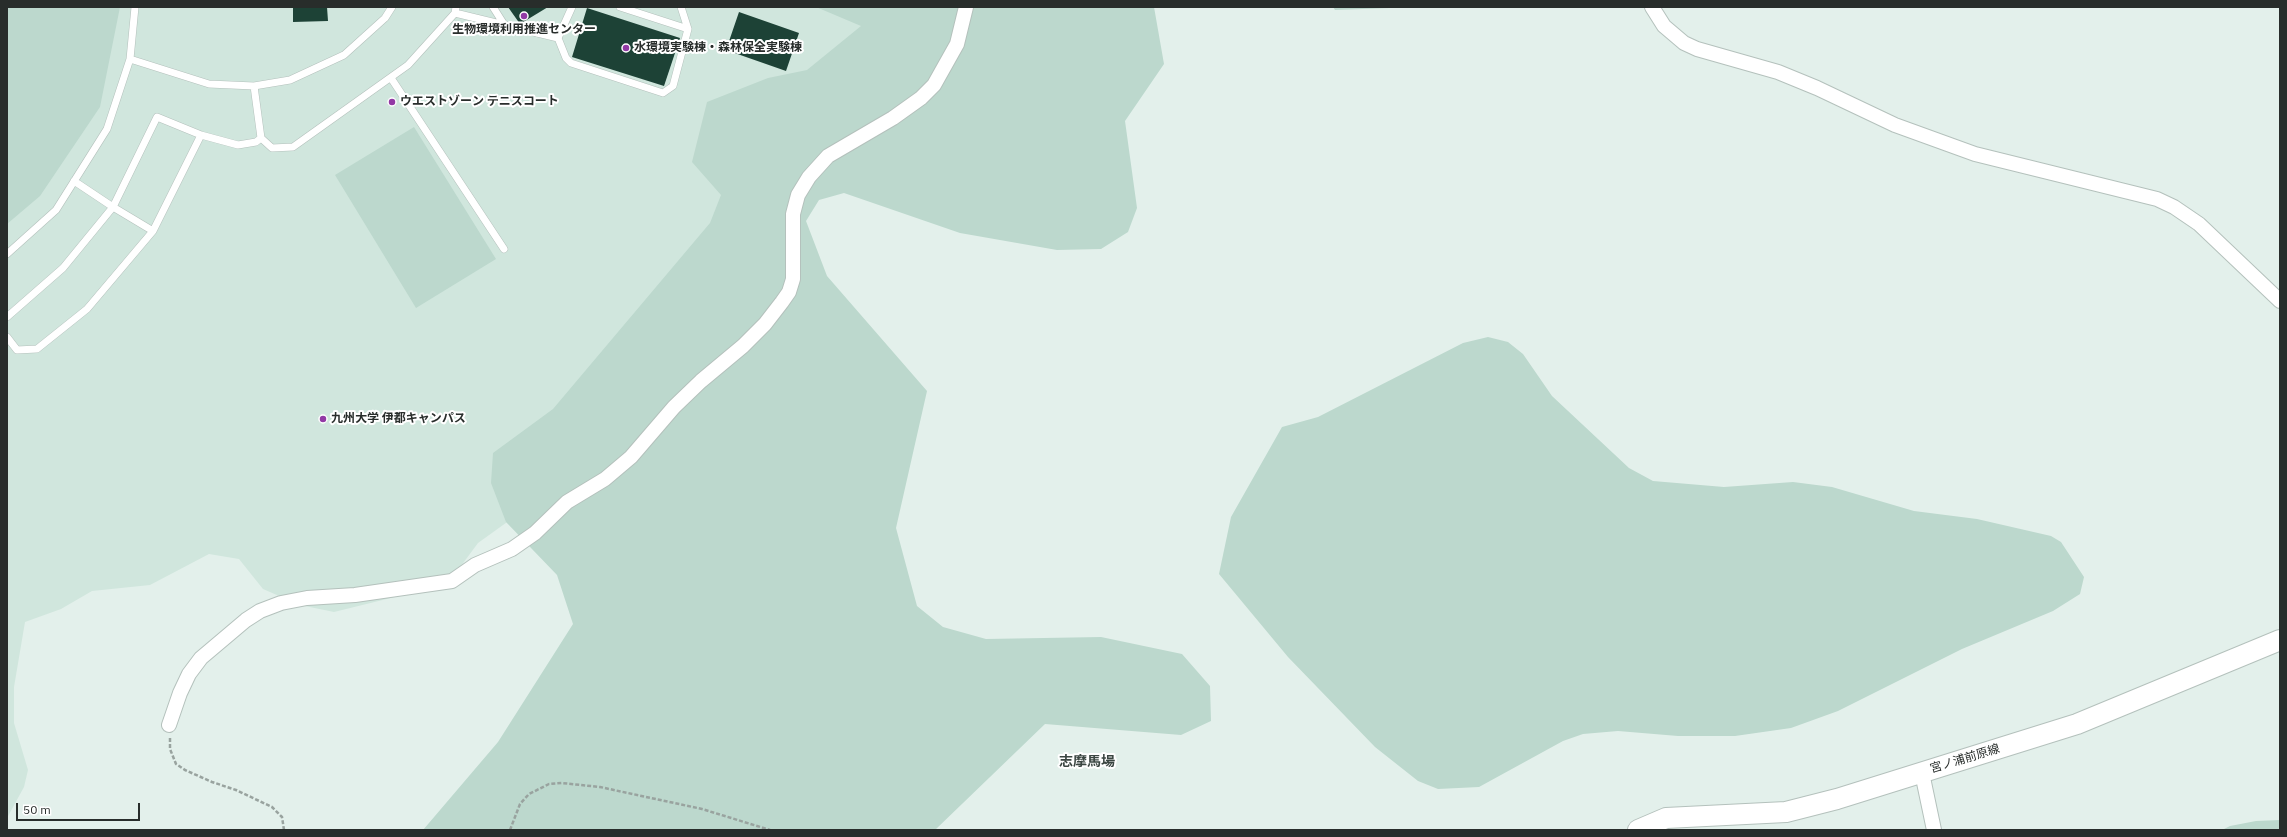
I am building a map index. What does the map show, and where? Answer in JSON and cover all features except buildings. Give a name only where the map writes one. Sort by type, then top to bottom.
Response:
[{"type":"main road","name":"宮ノ浦前原線","points":[[1638,830],[1666,818],[1786,812],[1837,799],[2077,724],[2280,640]]},
{"type":"street","points":[[169,725],[180,693],[189,674],[202,658],[246,620],[260,611],[281,603],[307,598],[355,595],[452,581],[475,565],[512,549],[535,533],[567,502],[605,479],[631,457],[674,407],[701,381],[743,346],[765,324],[782,302],[789,292],[793,279],[793,214],[798,195],[809,177],[828,156],[893,118],[921,98],[934,85],[957,44],[966,7]]},
{"type":"street","points":[[1652,7],[1664,26],[1684,43],[1697,49],[1778,72],[1817,88],[1895,125],[1975,154],[2157,199],[2174,207],[2199,224],[2280,301]]},
{"type":"street","points":[[1922,773],[1934,830]]},
{"type":"lane","points":[[7,254],[56,210],[107,129],[130,59],[135,7]]},
{"type":"lane","points":[[130,59],[209,84],[254,86],[290,80],[344,55],[385,18],[392,7]]},
{"type":"lane","points":[[493,7],[506,26]]},
{"type":"lane","points":[[572,7],[558,38],[566,58],[571,63],[663,93],[673,86],[688,29],[681,7]]},
{"type":"lane","points":[[620,7],[688,29]]},
{"type":"lane","points":[[254,86],[261,138],[272,148],[293,147],[408,65],[456,10],[506,26],[558,38]]},
{"type":"lane","points":[[391,78],[504,249]]},
{"type":"lane","points":[[7,317],[63,268],[112,207],[157,117],[201,134],[238,145],[256,142],[261,138]]},
{"type":"lane","points":[[7,337],[17,350],[37,349],[87,309],[153,230],[201,134]]},
{"type":"lane","points":[[74,181],[112,207],[153,230]]},
{"type":"path","points":[[169,725],[170,749],[176,764],[185,770],[212,782],[236,790],[272,807],[282,817],[284,830]]},
{"type":"path","points":[[510,830],[520,804],[529,794],[544,786],[562,783],[600,787],[702,809],[770,830]]},
{"type":"shaded area","name":"九州大学 伊都キャンパス","points":[[7,7],[957,7],[855,144],[510,520],[478,543],[455,574],[411,593],[334,612],[300,605],[263,589],[239,559],[209,554],[150,585],[92,591],[61,609],[25,622],[14,687],[14,723],[28,770],[24,787],[7,818]]},
{"type":"shaded area","points":[[7,7],[120,7],[100,107],[40,196],[7,224]]},
{"type":"shaded area","points":[[816,7],[1154,7],[1164,64],[1125,121],[1137,208],[1128,232],[1101,249],[1057,250],[960,233],[844,193],[819,200],[806,221],[827,276],[927,391],[896,528],[917,606],[943,627],[986,639],[1101,637],[1182,654],[1210,686],[1211,721],[1181,735],[1045,724],[935,830],[423,830],[498,742],[573,624],[557,575],[506,522],[491,483],[493,453],[553,409],[710,223],[721,195],[692,162],[707,102],[768,78],[807,70],[861,26]]},
{"type":"shaded area","points":[[1333,7],[1418,7],[1335,10]]},
{"type":"shaded area","points":[[414,127],[496,259],[416,308],[335,175]]},
{"type":"shaded area","points":[[1488,337],[1508,342],[1523,354],[1552,396],[1629,468],[1653,481],[1724,487],[1793,482],[1832,487],[1914,511],[1977,519],[2051,536],[2061,542],[2084,577],[2080,594],[2053,611],[1962,649],[1838,711],[1791,728],[1735,736],[1678,736],[1618,731],[1583,734],[1563,741],[1479,787],[1438,789],[1418,781],[1375,747],[1288,657],[1219,574],[1231,517],[1282,427],[1318,417],[1463,343]]},
{"type":"shaded area","points":[[2280,820],[2280,830],[2222,830],[2230,826],[2256,821]]},
{"type":"place","name":"生物環境利用推進センター","points":[[524,16]]},
{"type":"place","name":"水環境実験棟・森林保全実験棟","points":[[626,48]]},
{"type":"place","name":"ウエストゾーン テニスコート","points":[[392,102]]},
{"type":"place","name":"九州大学 伊都キャンパス","points":[[323,419]]},
{"type":"district","name":"志摩馬場","points":[[1087,762]]}]
